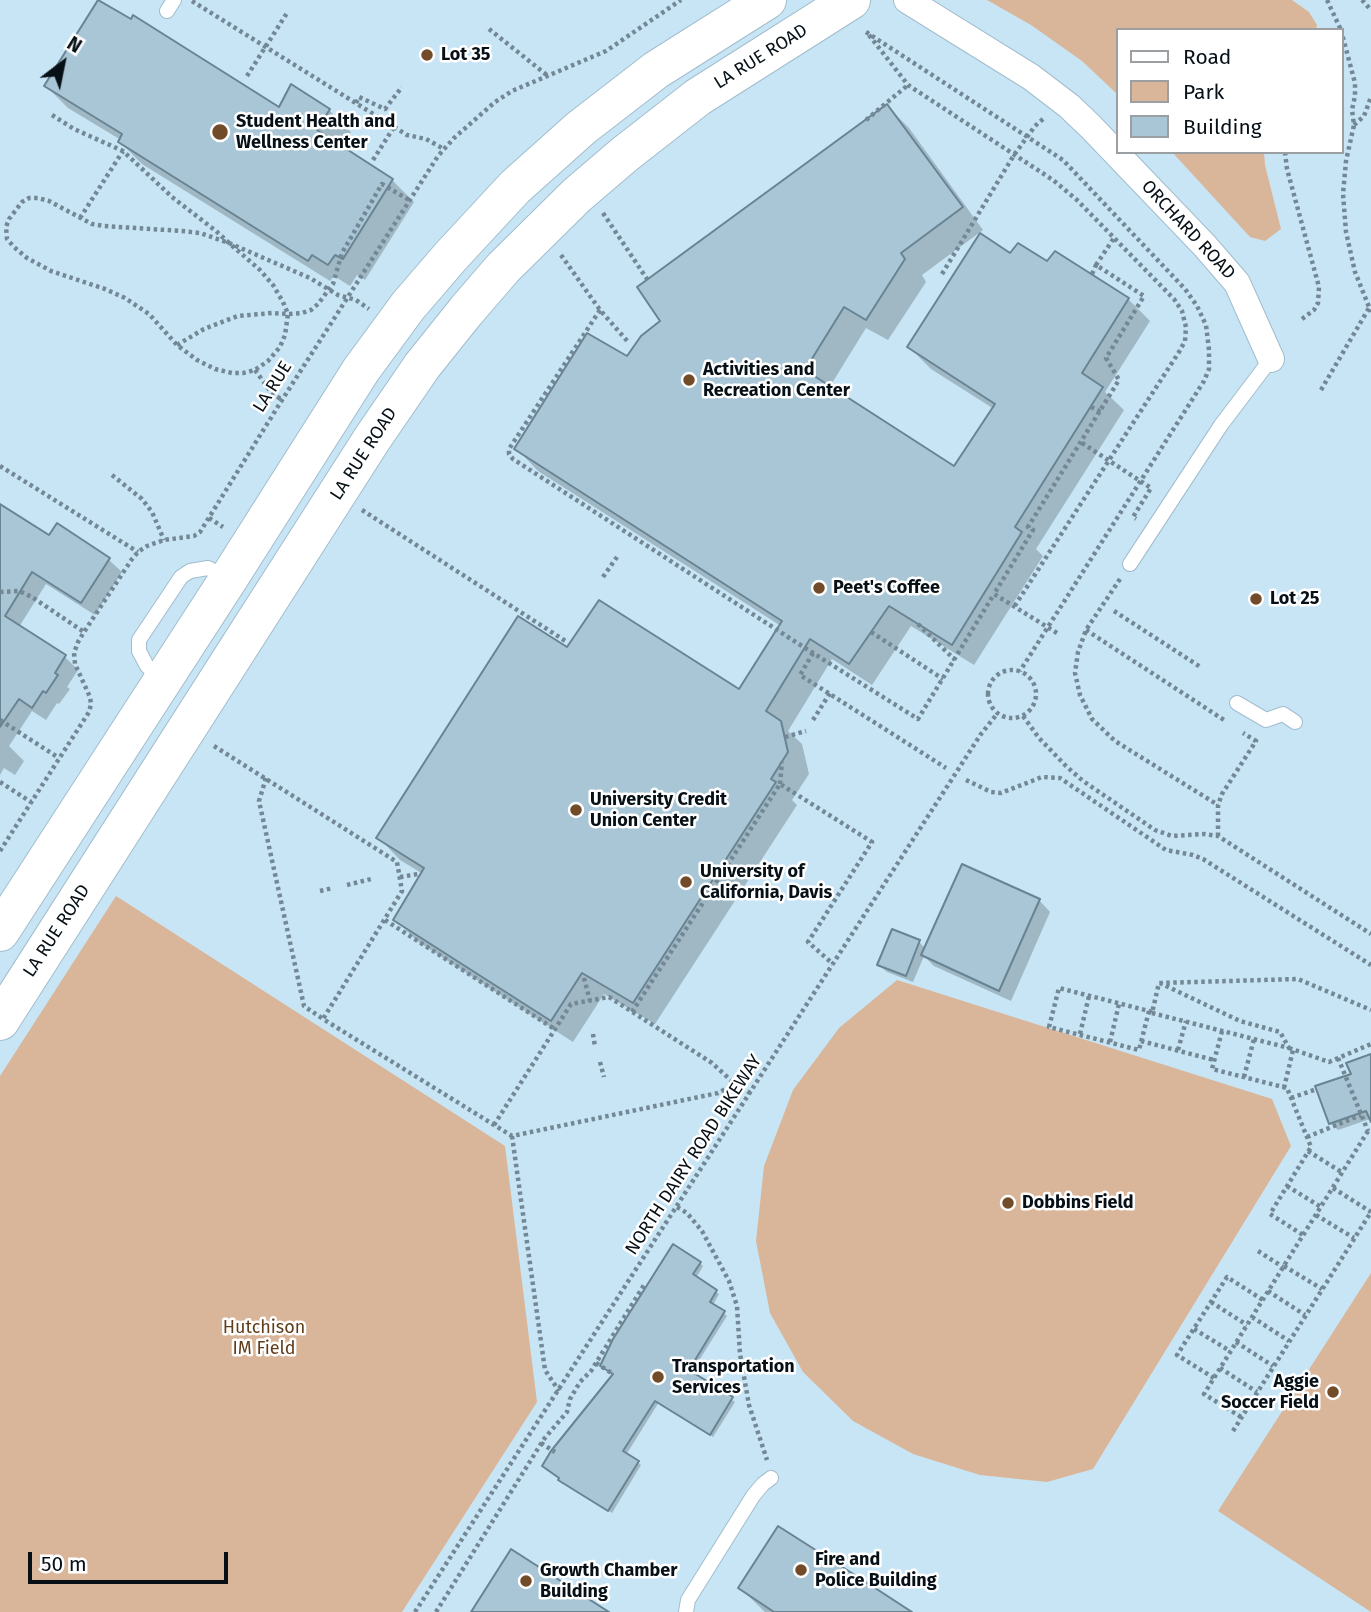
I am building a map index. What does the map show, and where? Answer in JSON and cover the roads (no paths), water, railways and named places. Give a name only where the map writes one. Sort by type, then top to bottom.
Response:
[{"type":"main road","points":[[0,932],[361,370],[408,306],[515,187],[581,128],[656,70],[767,0]]},
{"type":"main road","name":"LA RUE ROAD","points":[[0,1021],[372,439],[422,366],[466,311],[503,268],[568,204],[625,154],[698,97],[859,16]]},
{"type":"street","name":"ORCHARD ROAD","points":[[907,0],[1031,77],[1069,106],[1186,226],[1237,283],[1272,359]]},
{"type":"lane","points":[[1130,564],[1221,425],[1272,359]]},
{"type":"lane","points":[[1237,703],[1266,720],[1283,714],[1295,722]]},
{"type":"lane","points":[[686,1612],[688,1600],[753,1496],[772,1478]]},
{"type":"place","name":"Lot 35","points":[[427,55]]},
{"type":"place","name":"Student Health and Wellness Center","points":[[220,132]]},
{"type":"place","name":"Activities and Recreation Center","points":[[689,380]]},
{"type":"place","name":"Peet's Coffee","points":[[819,588]]},
{"type":"place","name":"Lot 25","points":[[1256,599]]},
{"type":"place","name":"University Credit Union Center","points":[[576,810]]},
{"type":"place","name":"University of California, Davis","points":[[686,882]]},
{"type":"place","name":"Dobbins Field","points":[[1008,1203]]},
{"type":"place","name":"Transportation Services","points":[[658,1377]]},
{"type":"place","name":"Aggie Soccer Field","points":[[1333,1392]]},
{"type":"place","name":"Fire and Police Building","points":[[801,1570]]},
{"type":"place","name":"Growth Chamber Building","points":[[526,1581]]},
{"type":"park label","name":"Hutchison IM Field","points":[[264,1338]]}]
